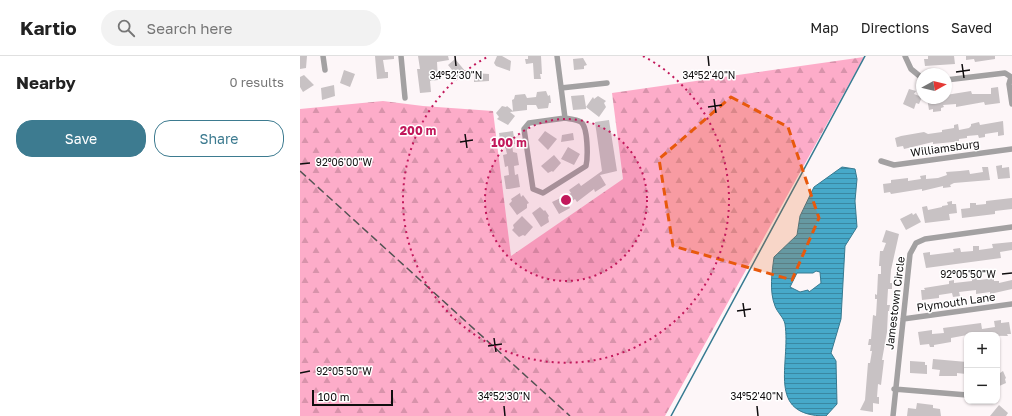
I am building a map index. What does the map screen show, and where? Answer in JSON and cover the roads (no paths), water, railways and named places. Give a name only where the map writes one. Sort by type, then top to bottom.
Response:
[{"type":"street","points":[[323,56],[325,70]]},
{"type":"street","points":[[401,56],[405,98]]},
{"type":"street","points":[[558,56],[565,118]]},
{"type":"street","points":[[905,56],[911,69],[916,73]]},
{"type":"street","points":[[952,79],[1005,73],[1011,77],[1009,84],[1012,104]]},
{"type":"street","points":[[561,88],[607,83]]},
{"type":"street","points":[[565,118],[582,122],[585,128],[588,158],[586,166],[543,193],[533,189],[524,129],[529,123],[565,118]]},
{"type":"street","name":"Williamsburg","points":[[881,161],[894,165],[1012,149]]},
{"type":"street","name":"Jamestown Circle","points":[[893,416],[894,389],[910,254],[916,243],[925,239],[1012,227]]},
{"type":"street","name":"Plymouth Lane","points":[[903,319],[1012,304]]},
{"type":"street","points":[[894,389],[964,395]]},
{"type":"water","points":[[842,167],[855,169],[857,179],[855,201],[857,227],[845,246],[841,319],[831,353],[836,361],[837,404],[826,416],[807,414],[795,407],[788,397],[785,385],[785,324],[775,306],[772,294],[774,257],[797,235],[800,216],[814,187]],"holes":[[[820,272],[821,283],[809,292],[808,290],[800,292],[790,287],[797,273]]]},
{"type":"waterway","points":[[671,416],[865,56]]},
{"type":"railway","points":[[300,171],[570,416]]}]
